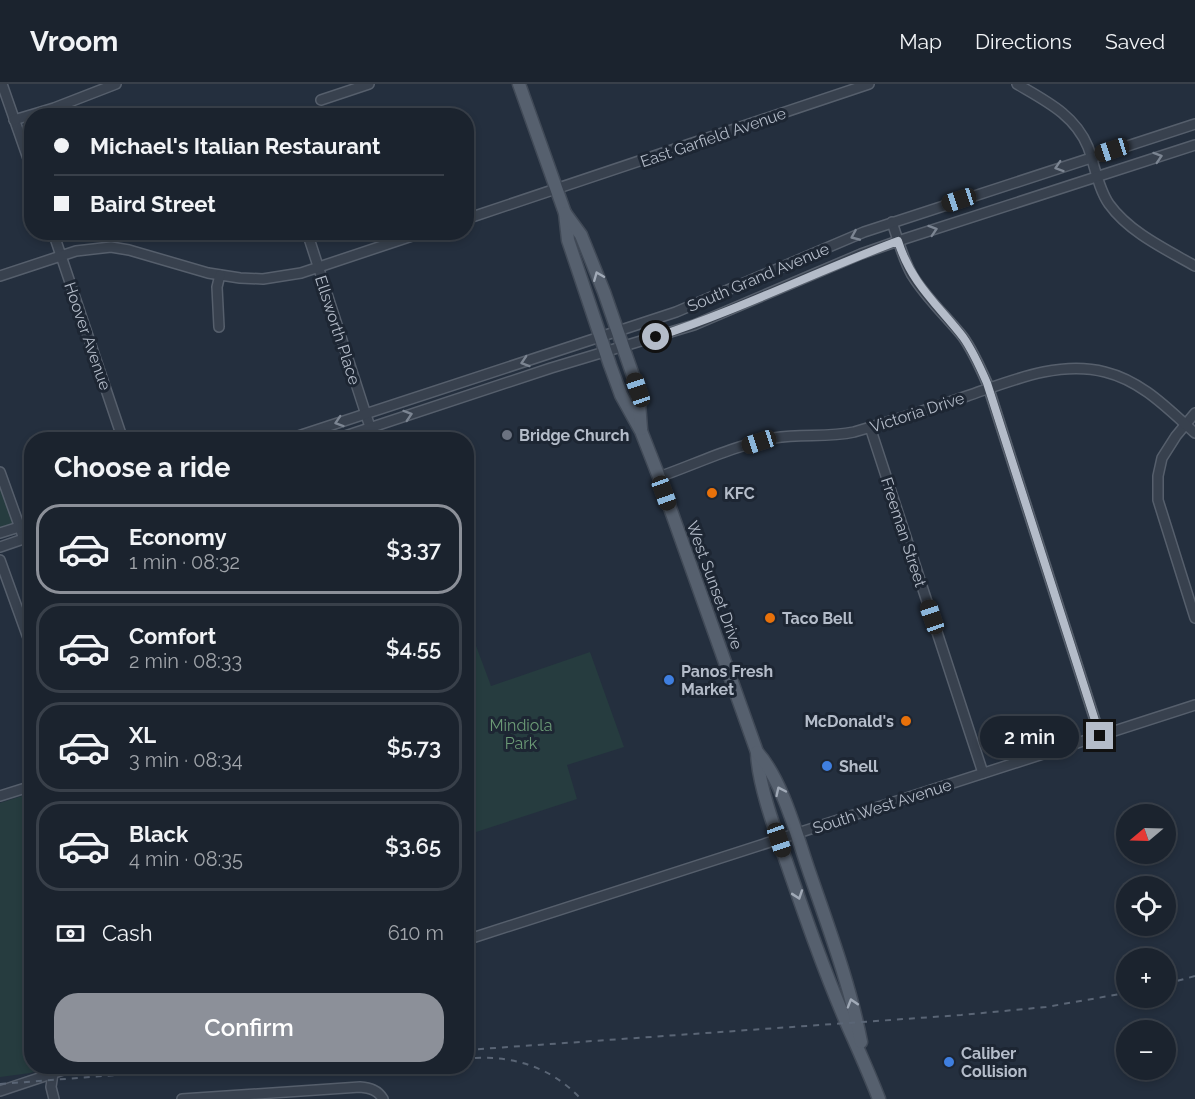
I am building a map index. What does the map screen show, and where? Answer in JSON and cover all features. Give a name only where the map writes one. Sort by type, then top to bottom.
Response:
[{"type":"main road","name":"West Sunset Drive","points":[[519,84],[565,213],[568,240],[605,352],[621,396],[641,431],[659,477],[757,752],[758,765],[779,840],[823,962],[879,1099]]},
{"type":"main road","name":"West Sunset Drive","points":[[565,213],[581,235],[618,331],[638,390],[641,431]]},
{"type":"main road","name":"West Sunset Drive","points":[[757,752],[766,762],[796,834],[846,984],[864,1060]]},
{"type":"street","points":[[2,84],[24,148]]},
{"type":"street","points":[[54,108],[116,84]]},
{"type":"street","points":[[321,100],[369,84]]},
{"type":"street","name":"East Garfield Avenue","points":[[474,216],[869,84]]},
{"type":"street","points":[[1017,84],[1065,114],[1079,129],[1108,203],[1128,225],[1195,266]]},
{"type":"street","points":[[14,120],[24,117]]},
{"type":"street","name":"South Grand Avenue","points":[[311,432],[676,312],[892,222],[1195,124]]},
{"type":"street","name":"South Grand Avenue","points":[[356,432],[707,320],[861,254],[1195,145]]},
{"type":"street","points":[[892,222],[912,275],[964,339],[976,359],[988,389],[1100,736]]},
{"type":"street","name":"Hoover Avenue","points":[[56,240],[120,432]]},
{"type":"street","name":"Ellsworth Place","points":[[310,240],[370,427]]},
{"type":"street","points":[[0,276],[86,249],[111,248],[129,250],[220,275],[263,279],[301,273],[400,240]]},
{"type":"street","points":[[219,327],[217,287],[220,275]]},
{"type":"street","points":[[546,355],[551,368]]},
{"type":"street","name":"Victoria Drive","points":[[659,477],[766,440],[794,435],[833,437],[870,428],[988,389],[1061,368],[1106,372],[1141,387],[1195,433]]},
{"type":"street","points":[[482,376],[487,389]]},
{"type":"street","points":[[1195,413],[1167,447],[1158,476],[1158,500],[1195,618]]},
{"type":"street","name":"Freeman Street","points":[[870,428],[983,773]]},
{"type":"street","points":[[0,472],[19,527],[24,533]]},
{"type":"street","points":[[0,533],[24,525]]},
{"type":"street","points":[[0,547],[24,539]]},
{"type":"street","points":[[0,560],[24,627]]},
{"type":"street","name":"South West Avenue","points":[[474,937],[1195,705]]},
{"type":"street","points":[[0,796],[24,788]]},
{"type":"street","points":[[0,1091],[50,1074]]},
{"type":"street","points":[[53,1074],[51,1087],[54,1099]]},
{"type":"street","points":[[182,1099],[360,1087],[372,1089],[383,1099]]},
{"type":"green space","points":[[0,472],[19,527],[0,533]]},
{"type":"green space","name":"Mindiola Park","points":[[474,640],[491,686],[590,652],[624,747],[567,765],[577,799],[474,833]]},
{"type":"green space","points":[[24,795],[24,1074],[0,1077],[0,803]]},
{"type":"railway","points":[[1176,981],[1195,976]]},
{"type":"railway","points":[[474,1049],[961,1015],[1046,1007],[1116,995]]},
{"type":"railway","points":[[475,1058],[505,1059],[546,1072],[581,1099]]},
{"type":"railway","points":[[0,1084],[129,1074]]},
{"type":"place","name":"Bridge Church","points":[[507,435]]},
{"type":"place","name":"KFC","points":[[712,493]]},
{"type":"place","name":"Taco Bell","points":[[770,618]]},
{"type":"place","name":"Panos Fresh Market","points":[[669,680]]},
{"type":"place","name":"McDonald's","points":[[906,721]]},
{"type":"place","name":"Shell","points":[[827,766]]},
{"type":"place","name":"Caliber Collision","points":[[949,1062]]},
{"type":"route","points":[[656,337],[707,320],[861,254],[898,241],[912,275],[964,339],[987,383],[1100,736]]}]
